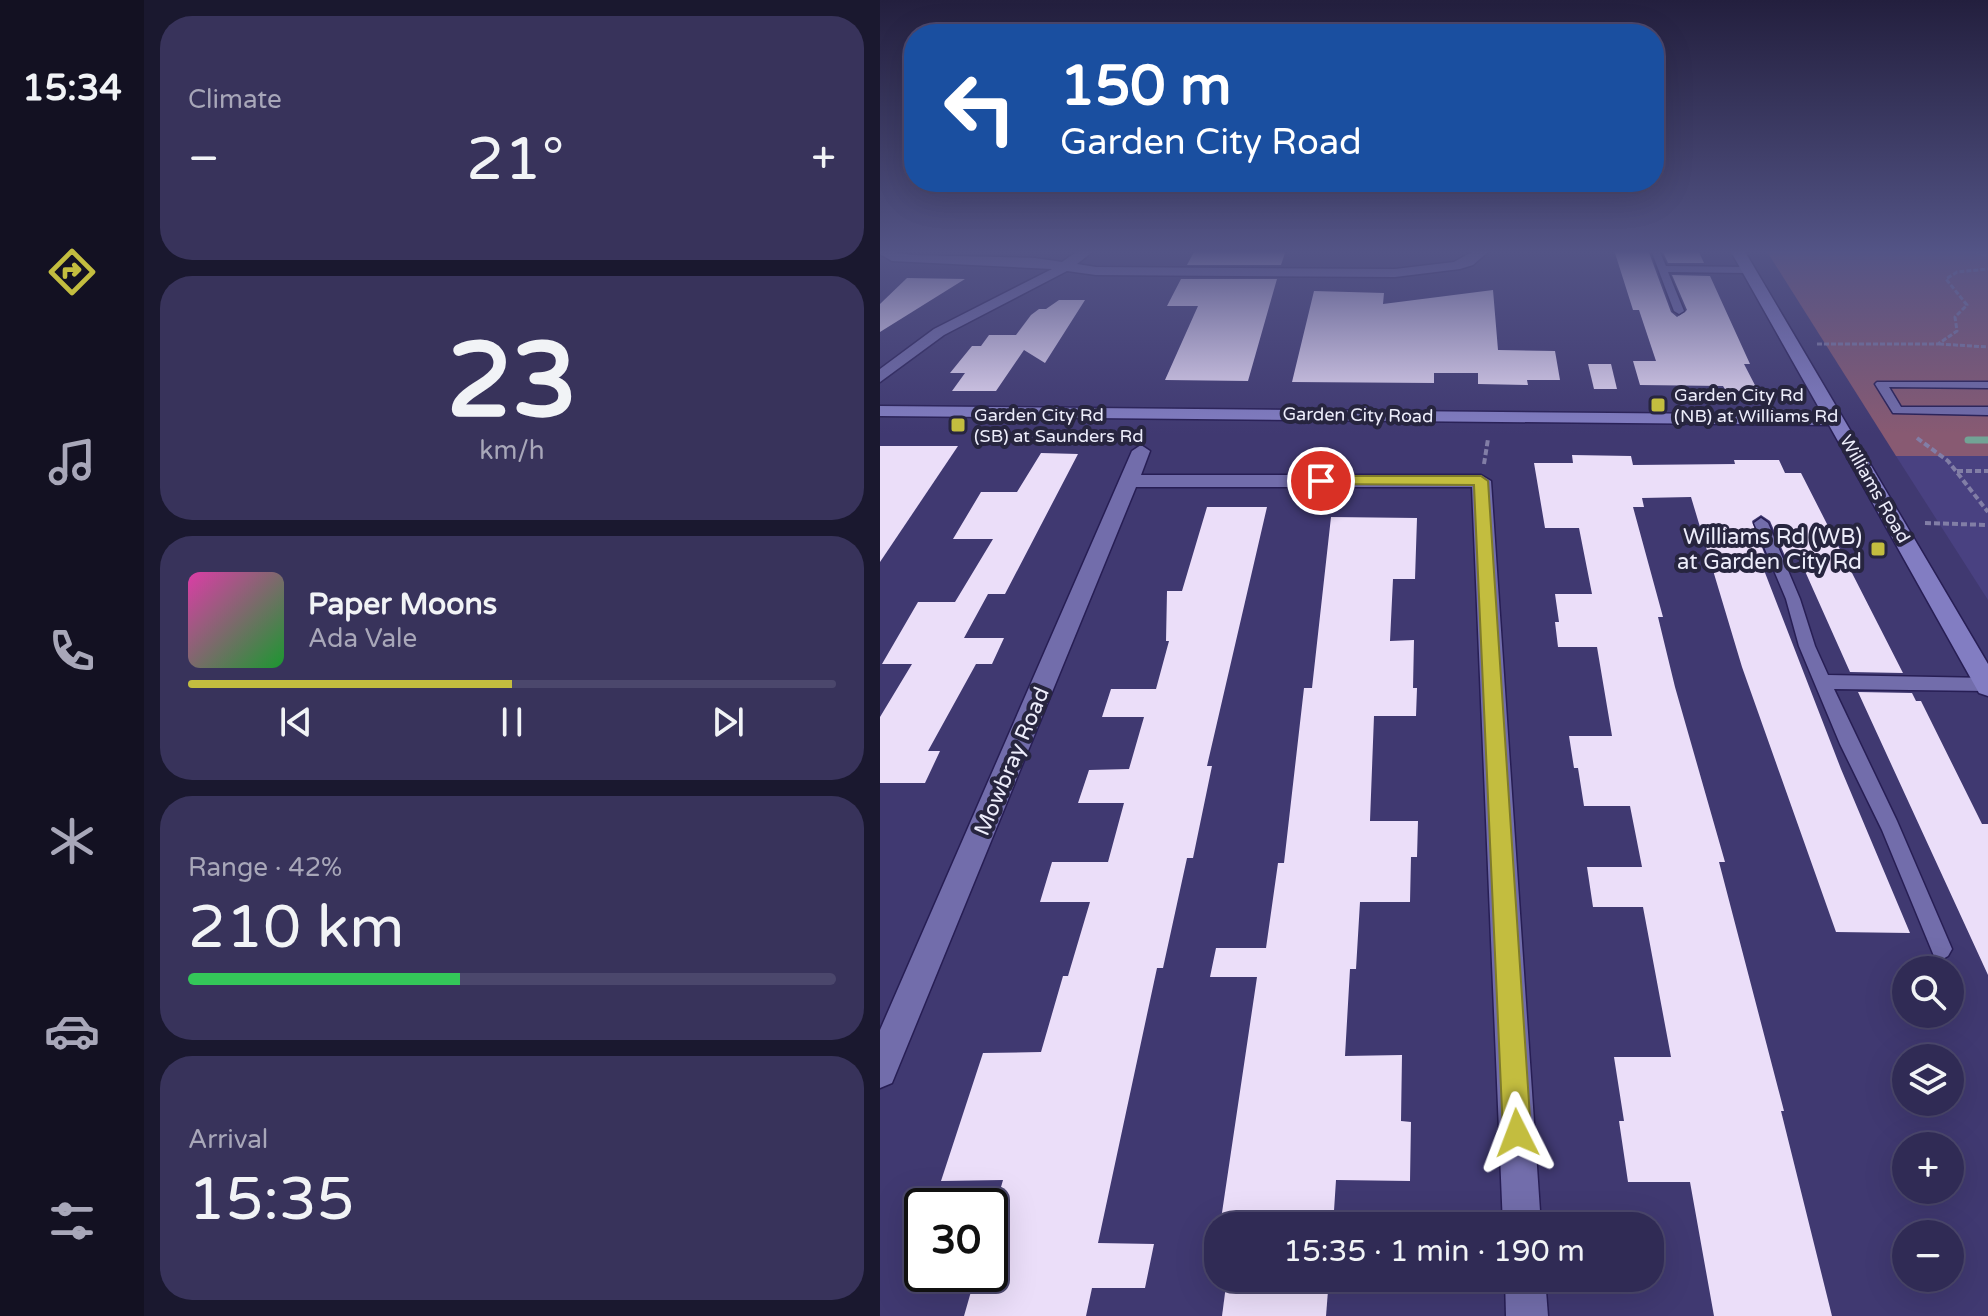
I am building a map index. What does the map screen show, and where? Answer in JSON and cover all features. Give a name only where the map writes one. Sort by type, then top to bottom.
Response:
[{"type":"street","points":[[880,377],[910,351],[977,311]]},
{"type":"street","name":"Williams Road","points":[[1772,311],[1987,685]]},
{"type":"street","name":"Garden City Road","points":[[880,411],[1835,420]]},
{"type":"street","name":"Mowbray Road","points":[[880,1071],[1141,451]]},
{"type":"street","points":[[1130,481],[1481,481],[1521,1212]]},
{"type":"street","points":[[1526,1292],[1527,1316]]},
{"type":"lane","points":[[1988,385],[1881,384],[1897,411],[1988,411]]},
{"type":"lane","points":[[1761,523],[1793,599],[1807,646],[1890,827],[1941,949]]},
{"type":"lane","points":[[1823,682],[1987,685]]},
{"type":"path","points":[[1938,344],[1957,331],[1955,317],[1961,311]]},
{"type":"path","points":[[1817,344],[1988,347]]},
{"type":"path","points":[[1917,438],[1931,444],[1988,512]]},
{"type":"path","points":[[1956,471],[1988,471]]},
{"type":"path","points":[[1925,523],[1988,525]]},
{"type":"shaded area","points":[[1805,311],[1988,311],[1988,456],[1896,456]]},
{"type":"shaded area","points":[[1896,456],[1988,456],[1988,600]]},
{"type":"building","points":[[880,311],[913,311],[880,332]]},
{"type":"building","points":[[1036,311],[1078,311],[1045,363],[1024,350],[996,391],[952,391],[965,373],[950,373],[972,346],[981,346],[989,335],[1016,335]]},
{"type":"building","points":[[1196,311],[1268,311],[1248,381],[1165,380]]},
{"type":"building","points":[[1309,311],[1495,311],[1498,350],[1555,351],[1560,380],[1527,380],[1528,385],[1478,384],[1478,373],[1434,373],[1434,383],[1292,382]]},
{"type":"building","points":[[1639,311],[1671,311],[1677,317],[1685,311],[1726,311],[1750,364],[1744,364],[1758,391],[1726,391],[1723,386],[1640,385],[1633,361],[1656,361]]},
{"type":"building","points":[[1588,364],[1611,364],[1617,389],[1594,389]]},
{"type":"building","points":[[880,446],[958,446],[880,562]]},
{"type":"building","points":[[1041,453],[1078,454],[1005,594],[988,594],[964,638],[1004,638],[992,664],[976,664],[928,751],[940,751],[925,783],[880,783],[880,717],[912,664],[882,664],[918,602],[955,602],[993,539],[953,539],[981,492],[1017,492]]},
{"type":"building","points":[[1572,455],[1631,456],[1633,465],[1735,464],[1734,460],[1779,460],[1785,473],[1801,473],[1903,673],[1850,672],[1796,551],[1785,556],[1770,521],[1761,515],[1752,521],[1768,563],[1762,565],[1841,769],[1910,933],[1836,932],[1742,667],[1691,497],[1642,498],[1644,507],[1633,507],[1663,617],[1658,617],[1675,687],[1725,862],[1719,862],[1784,1111],[1781,1111],[1832,1316],[1714,1316],[1690,1182],[1628,1182],[1619,1121],[1624,1121],[1614,1057],[1671,1057],[1643,907],[1593,907],[1587,867],[1642,867],[1630,806],[1584,806],[1578,768],[1574,768],[1569,736],[1612,736],[1597,647],[1558,647],[1555,622],[1559,622],[1555,594],[1592,594],[1579,528],[1545,528],[1534,463],[1573,463]]},
{"type":"building","points":[[1207,507],[1267,507],[1207,766],[1212,766],[1193,858],[1187,858],[1163,968],[1157,968],[1098,1243],[1154,1244],[1145,1288],[1092,1288],[1086,1316],[964,1316],[971,1292],[1008,1292],[1008,1188],[1001,1188],[1003,1180],[941,1181],[983,1053],[1041,1052],[1063,976],[1068,976],[1090,902],[1040,902],[1052,862],[1108,862],[1124,803],[1078,803],[1089,770],[1129,769],[1144,717],[1102,717],[1111,689],[1156,689],[1169,641],[1166,641],[1167,591],[1182,591]]},
{"type":"building","points":[[1331,517],[1417,518],[1415,579],[1393,579],[1390,641],[1414,640],[1416,716],[1374,716],[1370,821],[1418,821],[1417,857],[1411,857],[1410,902],[1360,902],[1356,969],[1350,969],[1345,1056],[1402,1055],[1401,1121],[1411,1122],[1410,1181],[1336,1180],[1334,1212],[1222,1212],[1257,977],[1210,977],[1216,948],[1266,948],[1278,863],[1284,863],[1304,688],[1312,688]]},
{"type":"building","points":[[1858,692],[1912,693],[1916,701],[1921,701],[1982,824],[1988,824],[1988,975]]},
{"type":"building","points":[[1225,1292],[1328,1292],[1326,1316],[1222,1316]]},
{"type":"waterway","points":[[1968,440],[1988,440]]},
{"type":"place","name":"Garden City Rd (NB) at Williams Rd","points":[[1658,405]]},
{"type":"place","name":"Garden City Rd (SB) at Saunders Rd","points":[[958,425]]},
{"type":"place","name":"Williams Rd (WB) at Garden City Rd","points":[[1878,549]]},
{"type":"route","points":[[1321,481],[1481,481],[1517,1133]]}]
